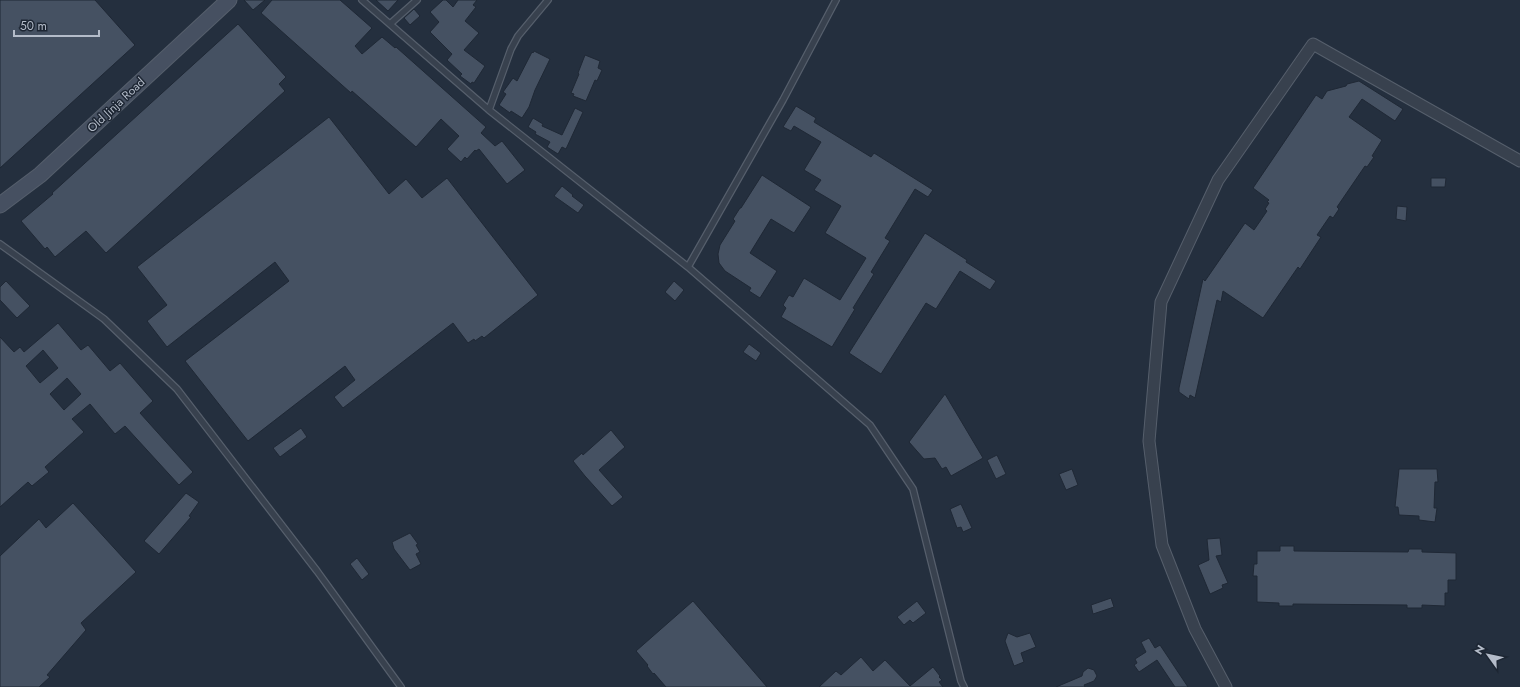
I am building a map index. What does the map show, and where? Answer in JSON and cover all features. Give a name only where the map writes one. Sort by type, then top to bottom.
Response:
[{"type":"main road","name":"Old Jinja Road","points":[[0,206],[40,175],[229,0]]},
{"type":"street","points":[[1226,687],[1195,629],[1162,545],[1149,441],[1161,302],[1218,180],[1313,44],[1520,161]]},
{"type":"lane","points":[[362,0],[489,110],[688,267],[870,425],[913,489],[961,681],[964,687]]},
{"type":"lane","points":[[390,24],[417,0]]},
{"type":"lane","points":[[489,110],[511,49],[518,36],[548,0]]},
{"type":"lane","points":[[688,267],[783,100],[836,0]]},
{"type":"lane","points":[[0,244],[104,319],[177,389],[318,572],[401,687]]},
{"type":"building","points":[[0,0],[95,0],[135,45],[0,168]]},
{"type":"building","points":[[244,0],[265,0],[253,10]]},
{"type":"building","points":[[272,0],[340,0],[372,28],[355,46],[362,54],[382,37],[395,48],[396,47],[486,127],[481,133],[495,146],[502,141],[525,170],[507,184],[479,149],[476,151],[475,150],[467,159],[465,157],[461,162],[447,149],[459,136],[441,119],[416,147],[352,91],[351,93],[261,13]]},
{"type":"building","points":[[376,0],[398,0],[388,11]]},
{"type":"building","points":[[443,0],[446,0],[453,7],[458,0],[477,0],[473,5],[476,7],[465,21],[479,33],[464,50],[485,66],[474,83],[472,82],[471,84],[460,76],[462,74],[447,60],[452,54],[430,32],[439,22],[430,12]]},
{"type":"building","points":[[414,9],[420,16],[410,25],[404,18]]},
{"type":"building","points":[[238,24],[286,77],[279,84],[285,91],[106,253],[86,231],[55,257],[47,247],[45,249],[21,221],[53,194],[52,193]]},
{"type":"building","points":[[534,51],[550,59],[535,90],[529,107],[522,118],[511,111],[510,113],[499,105],[506,94],[503,92],[513,78],[517,81],[532,52],[533,53]]},
{"type":"building","points":[[585,55],[600,61],[598,68],[602,70],[597,81],[595,80],[586,101],[573,96],[574,94],[571,93]]},
{"type":"building","points":[[1359,81],[1403,109],[1395,121],[1362,99],[1349,117],[1382,140],[1372,156],[1374,157],[1367,167],[1365,166],[1337,207],[1339,209],[1333,218],[1330,216],[1317,235],[1321,237],[1300,269],[1298,267],[1263,318],[1223,291],[1221,302],[1217,300],[1195,398],[1190,395],[1189,399],[1179,392],[1179,388],[1203,279],[1205,281],[1245,223],[1254,230],[1267,211],[1265,209],[1269,203],[1267,202],[1269,200],[1253,188],[1316,95],[1322,99],[1327,91]]},
{"type":"building","points":[[796,106],[816,118],[814,122],[871,157],[874,153],[933,190],[928,197],[915,189],[885,238],[890,241],[871,272],[874,274],[853,308],[855,309],[832,347],[781,317],[786,308],[783,305],[789,295],[793,297],[804,278],[840,300],[866,258],[825,233],[841,206],[814,190],[821,180],[804,170],[821,142],[794,126],[791,131],[783,127]]},
{"type":"building","points":[[575,108],[583,112],[566,149],[562,147],[558,154],[547,147],[550,142],[535,134],[536,132],[528,127],[533,118],[543,124],[542,126],[562,135]]},
{"type":"building","points":[[329,117],[389,194],[406,179],[422,198],[447,178],[538,295],[484,338],[482,336],[475,341],[474,339],[468,343],[453,323],[343,408],[334,397],[355,380],[345,366],[248,441],[185,361],[289,281],[275,262],[167,347],[147,321],[167,305],[137,267]]},
{"type":"building","points":[[762,175],[811,207],[794,233],[771,219],[750,253],[777,271],[760,298],[749,291],[751,288],[725,271],[719,263],[718,254],[720,245],[735,221],[733,219]]},
{"type":"building","points":[[1431,178],[1446,178],[1445,187],[1431,187]]},
{"type":"building","points":[[562,186],[584,205],[578,213],[554,196]]},
{"type":"building","points":[[1397,206],[1407,207],[1406,221],[1396,219]]},
{"type":"building","points":[[925,233],[996,281],[990,290],[960,271],[936,309],[926,303],[881,374],[849,353]]},
{"type":"building","points":[[6,281],[30,306],[17,318],[0,300],[0,287]]},
{"type":"building","points":[[674,281],[684,290],[675,301],[665,292]]},
{"type":"building","points":[[58,323],[81,350],[88,345],[110,371],[120,363],[153,401],[140,413],[193,472],[179,485],[125,426],[115,434],[90,404],[72,419],[84,432],[45,467],[49,472],[32,486],[28,482],[0,507],[0,337],[14,352],[20,347],[24,352]],"holes":[[[43,350],[58,368],[40,383],[26,366]],[[67,378],[81,394],[64,410],[50,394]]]},
{"type":"building","points":[[749,344],[761,353],[756,361],[743,352]]},
{"type":"building","points":[[945,394],[983,458],[951,476],[946,467],[942,469],[935,458],[924,459],[909,442]]},
{"type":"building","points":[[301,428],[307,437],[280,457],[273,448]]},
{"type":"building","points":[[611,430],[625,447],[599,470],[623,497],[612,506],[573,461],[582,453],[583,455]]},
{"type":"building","points":[[997,455],[1006,474],[996,479],[987,460]]},
{"type":"building","points":[[1072,469],[1078,485],[1066,490],[1059,474]]},
{"type":"building","points":[[1399,469],[1437,469],[1438,482],[1435,482],[1434,508],[1437,508],[1435,522],[1419,520],[1419,516],[1399,515],[1398,507],[1395,507]]},
{"type":"building","points":[[186,493],[199,502],[189,516],[191,517],[159,554],[144,541]]},
{"type":"building","points":[[73,503],[136,572],[81,623],[86,630],[47,675],[50,677],[39,687],[0,687],[0,556],[39,519],[46,528]]},
{"type":"building","points":[[961,504],[972,528],[963,532],[961,527],[957,528],[950,509]]},
{"type":"building","points":[[410,533],[418,544],[416,545],[420,552],[416,554],[421,564],[410,570],[394,549],[392,542]]},
{"type":"building","points":[[1220,538],[1222,555],[1216,556],[1228,583],[1222,585],[1223,588],[1210,594],[1198,565],[1209,560],[1207,539]]},
{"type":"building","points":[[1280,546],[1294,546],[1294,551],[1408,552],[1409,549],[1422,549],[1422,552],[1456,553],[1456,580],[1448,580],[1448,593],[1445,593],[1445,606],[1422,605],[1422,608],[1407,608],[1407,605],[1293,604],[1293,606],[1279,606],[1279,603],[1257,602],[1257,576],[1253,576],[1254,564],[1257,564],[1257,551],[1280,551]]},
{"type":"building","points":[[357,558],[369,574],[362,580],[350,564]]},
{"type":"building","points":[[1111,598],[1114,607],[1093,614],[1091,605]]},
{"type":"building","points":[[693,601],[767,687],[666,687],[654,673],[653,674],[647,666],[648,665],[636,651]]},
{"type":"building","points":[[917,601],[926,613],[913,623],[910,620],[904,625],[897,617]]},
{"type":"building","points":[[1008,633],[1017,637],[1030,633],[1036,647],[1021,653],[1024,662],[1014,666],[1005,641]]},
{"type":"building","points":[[1149,638],[1155,648],[1160,645],[1188,687],[1175,687],[1157,660],[1139,672],[1134,665],[1137,663],[1135,659],[1146,652],[1141,642]]},
{"type":"building","points":[[861,657],[873,671],[885,660],[910,686],[933,667],[942,680],[939,682],[943,687],[819,687],[836,671],[841,675]]},
{"type":"building","points":[[1088,668],[1094,670],[1097,676],[1094,681],[1084,685],[1085,687],[1056,687],[1082,676],[1083,672]]}]
